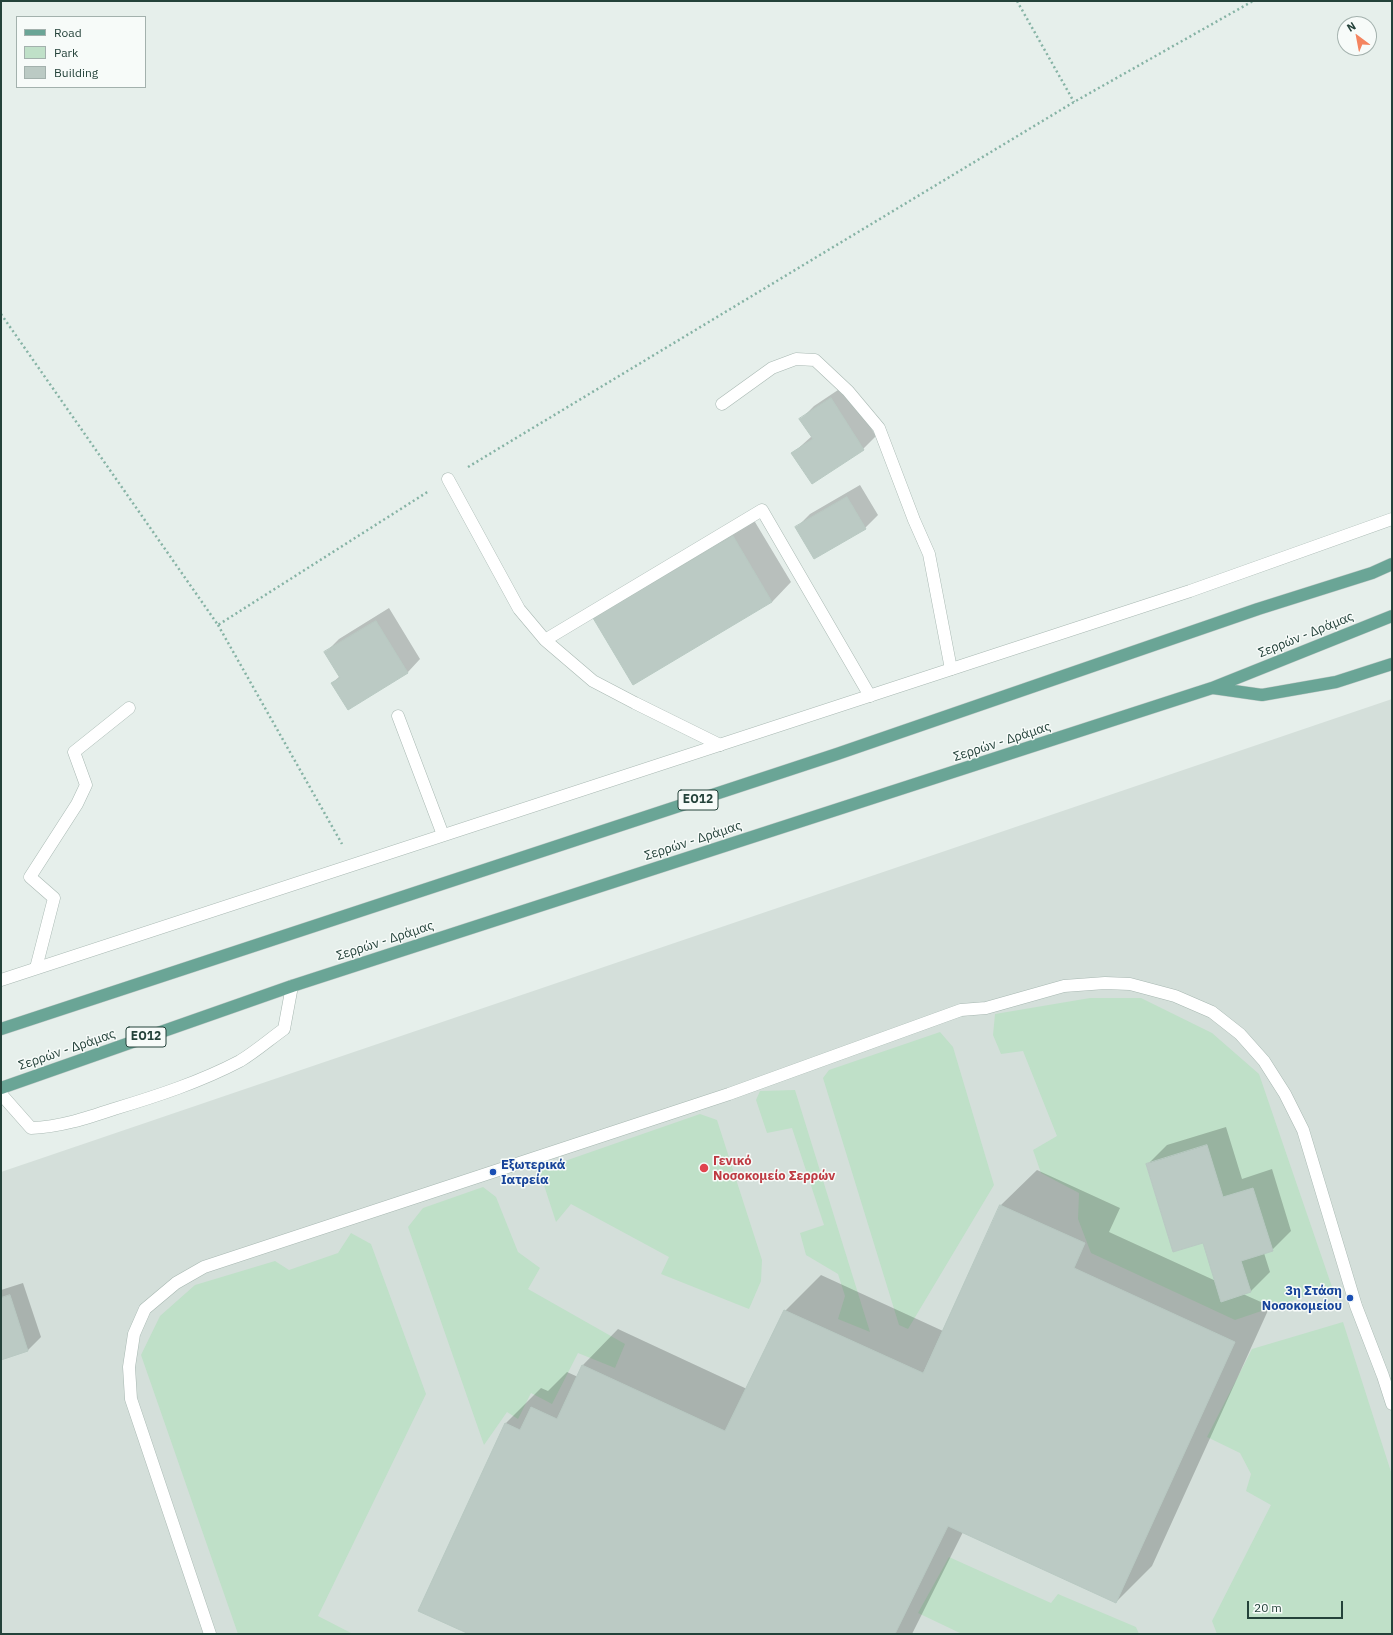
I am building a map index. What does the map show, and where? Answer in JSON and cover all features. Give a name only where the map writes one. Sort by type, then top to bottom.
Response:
[{"type":"main road","name":"ΕΟ12","points":[[1,1029],[837,754],[1258,609],[1372,573],[1392,564]]},
{"type":"main road","name":"Σερρών - Δράμας","points":[[1,1088],[292,986],[1212,688],[1392,616]]},
{"type":"main road","points":[[1212,688],[1262,695],[1336,682],[1392,664]]},
{"type":"street","points":[[722,404],[772,368],[796,359],[815,360],[853,398],[879,428],[914,520],[929,554],[951,669]]},
{"type":"street","points":[[448,479],[519,609],[545,640],[593,681],[720,745]]},
{"type":"street","points":[[545,640],[762,510],[870,696]]},
{"type":"street","points":[[1,980],[1190,591],[1392,519]]},
{"type":"street","points":[[36,968],[54,898],[30,877],[77,804],[86,785],[74,752],[129,708]]},
{"type":"street","points":[[398,716],[443,835]]},
{"type":"street","points":[[210,1634],[132,1399],[129,1366],[134,1334],[145,1309],[176,1283],[204,1267],[729,1094],[961,1010],[986,1008],[1064,986],[1105,983],[1130,984],[1175,996],[1212,1012],[1240,1034],[1264,1061],[1285,1094],[1303,1130],[1356,1306],[1383,1376],[1392,1404]]},
{"type":"street","points":[[1,1094],[31,1128],[47,1128],[139,1102],[200,1080],[241,1060],[284,1029],[292,986]]},
{"type":"path","points":[[1017,1],[1074,102]]},
{"type":"path","points":[[218,625],[448,479],[1074,102],[1252,1]]},
{"type":"path","points":[[1,314],[218,625],[353,864]]},
{"type":"shaded area","name":"Γενικό Νοσοκομείο Σερρών","points":[[1392,699],[1392,1634],[1,1634],[1,1172]]},
{"type":"green space","points":[[1090,998],[1141,998],[1212,1033],[1259,1074],[1332,1287],[1235,1320],[1091,1253],[1078,1219],[1079,1193],[1041,1173],[1033,1150],[1057,1136],[1023,1051],[1001,1054],[993,1035],[995,1014]],"holes":[[[1207,1146],[1223,1197],[1272,1251],[1241,1261],[1251,1292],[1221,1301],[1203,1243],[1173,1252],[1146,1165]]]},
{"type":"green space","points":[[940,1032],[953,1047],[994,1185],[908,1329],[899,1325],[823,1078],[829,1070]]},
{"type":"green space","points":[[795,1090],[870,1332],[838,1319],[845,1296],[838,1274],[806,1255],[800,1233],[824,1225],[792,1128],[767,1133],[756,1100],[760,1091]]},
{"type":"green space","points":[[700,1114],[717,1120],[762,1260],[761,1281],[749,1309],[661,1274],[669,1257],[571,1204],[556,1222],[539,1170]]},
{"type":"green space","points":[[483,1187],[496,1197],[518,1252],[540,1268],[528,1289],[625,1344],[615,1368],[578,1353],[552,1404],[531,1393],[518,1419],[507,1412],[484,1445],[408,1227],[423,1208]]},
{"type":"green space","points":[[351,1233],[371,1244],[426,1394],[318,1616],[353,1634],[238,1634],[141,1355],[160,1316],[195,1285],[275,1261],[289,1270],[338,1253]]},
{"type":"green space","points":[[1343,1322],[1392,1475],[1392,1634],[1217,1634],[1212,1621],[1271,1505],[1246,1491],[1251,1474],[1240,1453],[1207,1437],[1252,1349]]},
{"type":"green space","points":[[949,1557],[1051,1603],[1058,1594],[1136,1627],[1139,1634],[962,1634],[918,1613]]},
{"type":"building","points":[[831,398],[864,450],[812,484],[791,453],[813,439],[799,419]]},
{"type":"building","points":[[847,497],[866,529],[814,559],[795,527]]},
{"type":"building","points":[[733,536],[772,602],[633,685],[593,618]]},
{"type":"building","points":[[376,621],[408,673],[348,710],[331,683],[340,678],[324,652]]},
{"type":"building","points":[[1207,1145],[1223,1197],[1253,1188],[1273,1251],[1241,1261],[1251,1292],[1221,1302],[1203,1243],[1173,1252],[1146,1164]]},
{"type":"building","points":[[1000,1205],[1085,1243],[1074,1268],[1235,1342],[1116,1603],[948,1526],[895,1634],[469,1634],[418,1611],[505,1423],[520,1430],[531,1407],[557,1419],[582,1365],[725,1431],[784,1310],[923,1373]]},
{"type":"building","points":[[10,1295],[28,1351],[1,1360],[1,1298]]},
{"type":"place","name":"Γενικό Νοσοκομείο Σερρών","points":[[704,1168]]},
{"type":"place","name":"Εξωτερικά Ιατρεία","points":[[493,1172]]},
{"type":"place","name":"3η Στάση Νοσοκομείου","points":[[1350,1298]]}]
